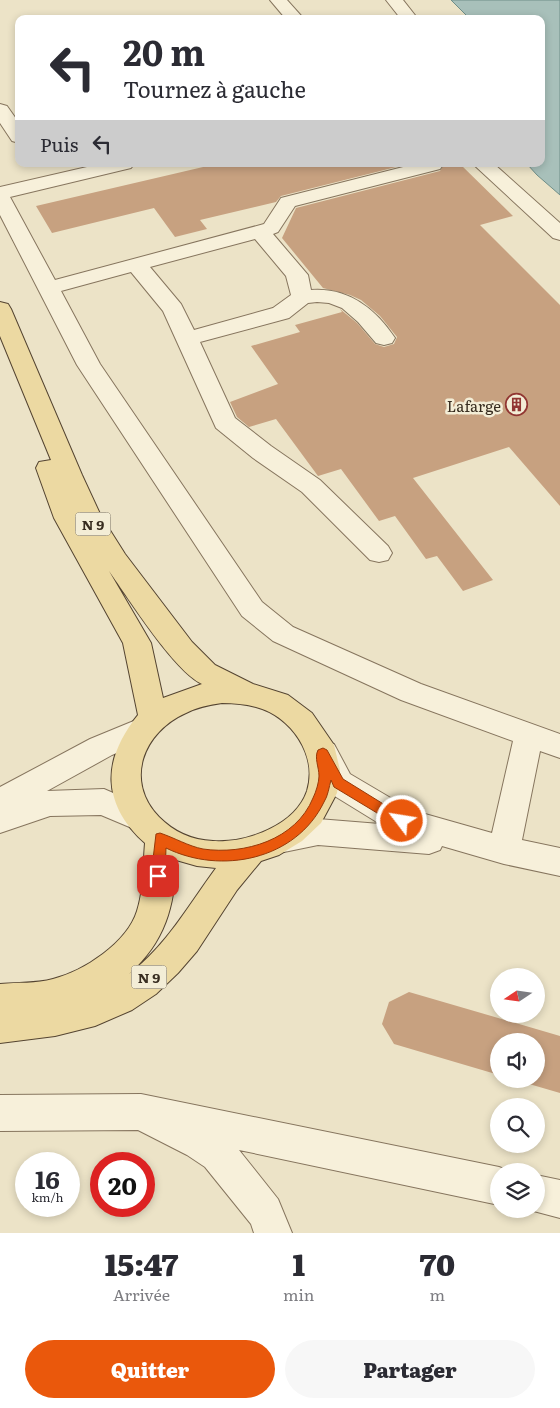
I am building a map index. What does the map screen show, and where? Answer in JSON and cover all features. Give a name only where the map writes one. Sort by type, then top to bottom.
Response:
[{"type":"main road","name":"N 9","points":[[0,309],[77,492],[89,517],[116,561],[182,650],[205,673],[248,693]]},
{"type":"main road","name":"N 9","points":[[0,349],[67,518],[137,643],[147,724]]},
{"type":"main road","points":[[222,692],[248,693],[274,701],[296,714],[313,732],[323,753],[325,777],[319,800],[305,822],[284,839],[268,848],[225,856],[202,854],[180,848],[150,828],[128,797],[125,774],[130,751],[147,724],[174,704],[197,695],[222,692]]},
{"type":"main road","name":"N 9","points":[[0,1000],[51,995],[81,986],[102,974],[125,956],[145,933],[153,913],[157,894],[150,828]]},
{"type":"main road","name":"N 9","points":[[0,1027],[79,1015],[109,1004],[143,982],[174,955],[234,868],[248,853]]},
{"type":"street","points":[[278,0],[292,15]]},
{"type":"street","points":[[394,0],[407,15]]},
{"type":"street","points":[[0,110],[15,131]]},
{"type":"street","points":[[40,167],[50,181]]},
{"type":"street","points":[[111,167],[0,195],[89,365],[252,609],[283,634],[394,684],[560,746]]},
{"type":"street","points":[[48,288],[270,228],[288,202],[425,167]]},
{"type":"street","points":[[486,167],[560,234]]},
{"type":"street","points":[[260,231],[283,255],[297,275],[302,297]]},
{"type":"street","points":[[136,264],[173,309],[224,422],[262,452],[311,486],[379,553]]},
{"type":"street","points":[[186,339],[281,313],[302,297],[322,295],[344,300],[366,316],[384,338]]},
{"type":"street","points":[[0,802],[147,724]]},
{"type":"street","points":[[504,850],[529,735]]},
{"type":"street","points":[[323,753],[339,783],[402,821],[504,850],[560,862]]},
{"type":"street","points":[[0,820],[50,803],[104,802],[150,828]]},
{"type":"street","points":[[284,839],[318,832],[504,850]]},
{"type":"street","points":[[0,1113],[141,1112],[490,1184]]},
{"type":"street","points":[[141,1112],[200,1142],[218,1154],[265,1212],[273,1233]]},
{"type":"street","points":[[545,1196],[560,1199]]},
{"type":"water","points":[[451,0],[560,0],[560,195],[530,167],[545,167],[545,15],[466,15]]},
{"type":"building","points":[[203,167],[396,167],[281,196],[276,202],[200,220],[207,229],[175,237],[154,208],[52,233],[36,206]]},
{"type":"building","points":[[442,167],[463,167],[513,216],[480,225],[560,305],[560,506],[509,447],[413,478],[493,580],[463,591],[437,556],[426,559],[395,516],[379,521],[341,469],[318,476],[276,419],[249,427],[237,417],[230,402],[278,384],[251,346],[300,332],[295,325],[342,312],[340,309],[357,323],[375,344],[384,347],[394,344],[397,337],[380,316],[361,300],[323,288],[282,238],[296,208],[440,171]]},
{"type":"building","points":[[409,992],[490,1016],[490,1023],[515,1023],[560,1036],[560,1093],[543,1088],[545,1088],[545,1033],[490,1033],[490,1072],[394,1044],[382,1024],[389,1002]]},
{"type":"place","name":"Lafarge","points":[[517,405]]},
{"type":"route","points":[[158,876],[160,838],[180,848],[202,854],[225,856],[268,848],[284,839],[305,822],[319,800],[325,777],[323,753],[339,783],[402,821]]}]
